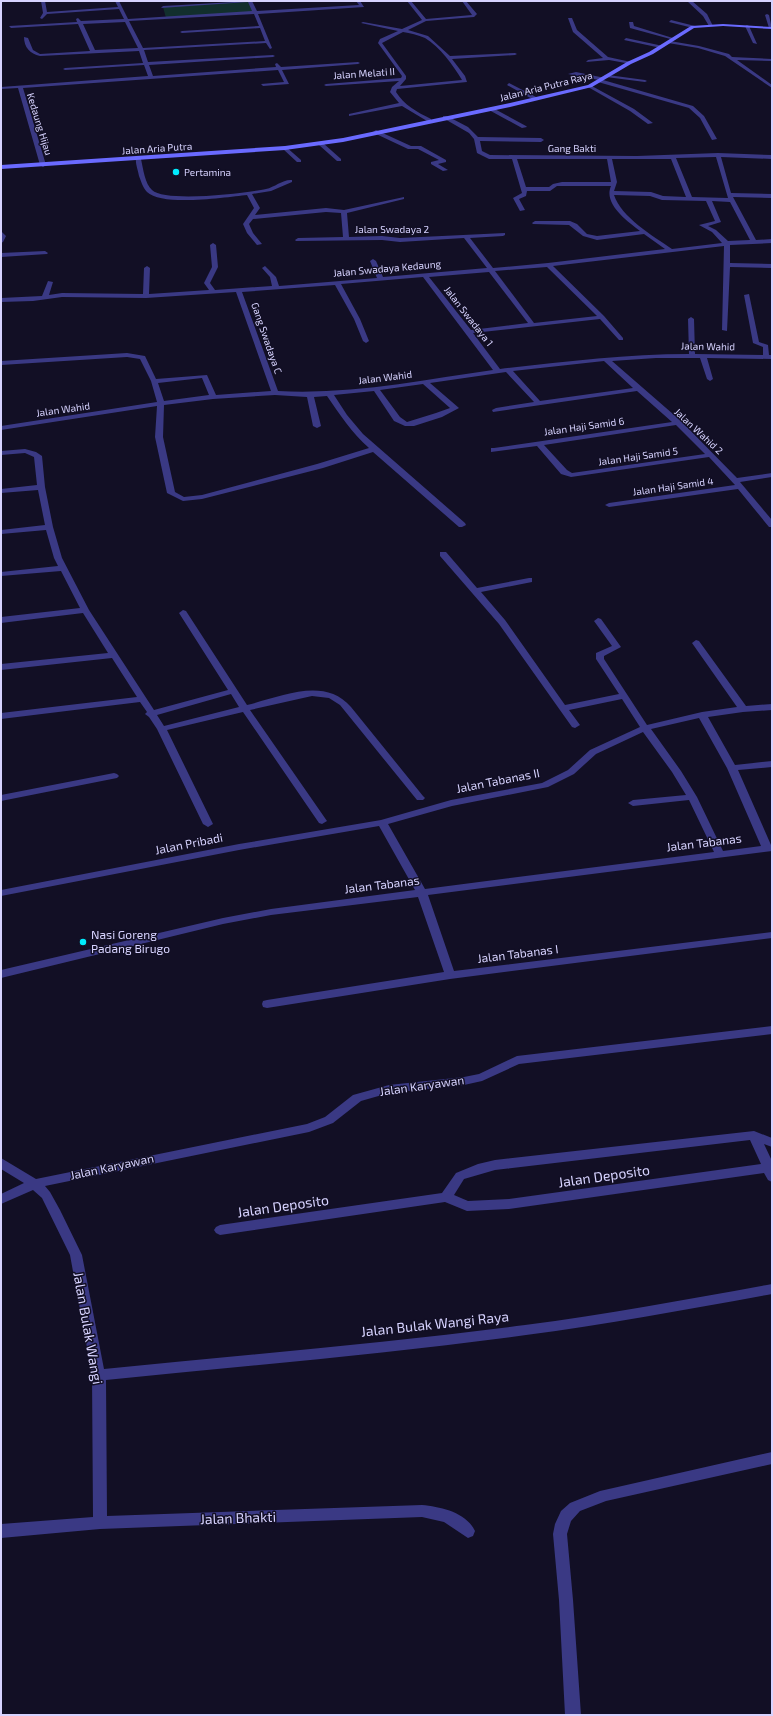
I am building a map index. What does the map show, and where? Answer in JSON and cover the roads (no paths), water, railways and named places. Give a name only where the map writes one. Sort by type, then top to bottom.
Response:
[{"type":"main road","name":"Jalan Aria Putra Raya","points":[[313,145],[429,120],[491,109],[590,86],[629,63],[661,47],[693,27],[711,25],[772,28]]},
{"type":"main road","name":"Jalan Aria Putra","points":[[1,167],[43,166],[313,145]]},
{"type":"street","points":[[38,25],[44,13],[43,1]]},
{"type":"street","points":[[117,1],[141,50],[151,77]]},
{"type":"street","points":[[162,1],[166,18],[182,32],[201,74]]},
{"type":"street","points":[[163,7],[250,1],[273,56],[287,83],[263,85]]},
{"type":"street","points":[[317,1],[322,9]]},
{"type":"street","points":[[26,38],[29,48],[34,54],[141,50],[182,32],[255,12],[362,6],[358,1]]},
{"type":"street","points":[[409,1],[425,20]]},
{"type":"street","points":[[429,120],[402,104],[393,92],[394,88],[404,79],[403,74],[380,43],[382,40],[400,30],[425,20],[474,16],[475,15],[464,1]]},
{"type":"street","points":[[689,1],[705,15],[711,25]]},
{"type":"street","points":[[44,13],[120,8]]},
{"type":"street","points":[[74,11],[93,52]]},
{"type":"street","points":[[767,15],[772,28]]},
{"type":"street","points":[[11,27],[166,18]]},
{"type":"street","points":[[570,19],[575,31],[608,59]]},
{"type":"street","points":[[671,21],[693,27]]},
{"type":"street","points":[[363,23],[427,37],[448,58],[465,81],[394,88]]},
{"type":"street","points":[[631,23],[632,27],[672,40],[720,52],[732,58],[772,87]]},
{"type":"street","points":[[747,26],[755,43]]},
{"type":"street","points":[[182,32],[262,27]]},
{"type":"street","points":[[182,32],[267,42]]},
{"type":"street","points":[[626,39],[661,47]]},
{"type":"street","points":[[448,58],[516,54]]},
{"type":"street","points":[[65,69],[273,56]]},
{"type":"street","points":[[732,58],[772,60]]},
{"type":"street","points":[[588,61],[608,59],[629,63]]},
{"type":"street","points":[[1,88],[358,63]]},
{"type":"street","points":[[570,74],[576,73],[604,79],[697,110],[703,117],[714,139]]},
{"type":"street","name":"Jalan Melati II","points":[[326,85],[404,79]]},
{"type":"street","points":[[604,79],[645,81]]},
{"type":"street","points":[[764,81],[772,80]]},
{"type":"street","points":[[509,84],[536,99]]},
{"type":"street","points":[[590,86],[632,110],[650,123]]},
{"type":"street","name":"Kedaung Hijau","points":[[20,87],[43,166]]},
{"type":"street","points":[[351,115],[402,104]]},
{"type":"street","points":[[491,109],[524,127]]},
{"type":"street","name":"Gang Bakti","points":[[445,118],[466,128],[477,139],[477,150],[481,154],[489,157],[609,158],[718,155],[772,157]]},
{"type":"street","points":[[376,132],[410,148],[419,147],[444,161],[433,163],[446,170]]},
{"type":"street","points":[[477,139],[542,140]]},
{"type":"street","points":[[320,144],[339,160]]},
{"type":"street","points":[[285,148],[299,161]]},
{"type":"street","points":[[718,155],[730,198],[754,242]]},
{"type":"street","points":[[514,157],[525,193],[524,195],[516,198],[522,210]]},
{"type":"street","points":[[673,157],[676,172],[685,187],[689,198]]},
{"type":"street","points":[[138,158],[141,173],[149,191],[157,196],[195,198],[249,193],[269,190],[290,181]]},
{"type":"street","points":[[609,158],[614,184],[611,193],[614,202],[622,212],[645,232],[671,251]]},
{"type":"street","points":[[524,188],[550,189],[555,185],[562,184],[614,184]]},
{"type":"street","points":[[249,193],[258,208],[246,224],[250,233],[259,244]]},
{"type":"street","points":[[611,193],[652,194],[662,198],[708,200],[772,196]]},
{"type":"street","name":"Jalan Swadaya 2","points":[[252,217],[326,210],[344,212],[402,198]]},
{"type":"street","points":[[708,200],[718,222],[702,225],[714,231],[726,244],[727,265],[725,330]]},
{"type":"street","name":"Jalan Swadaya 2","points":[[344,212],[346,238],[382,238],[400,240],[503,234]]},
{"type":"street","points":[[535,223],[570,223],[574,224],[584,235],[596,238],[645,232]]},
{"type":"street","points":[[1,233],[3,236],[1,241]]},
{"type":"street","points":[[466,237],[532,324]]},
{"type":"street","points":[[298,240],[346,238]]},
{"type":"street","name":"Jalan Swadaya Kedaung","points":[[1,300],[62,295],[146,296],[214,293],[548,265],[726,244],[772,241]]},
{"type":"street","points":[[213,245],[215,267],[207,283],[214,293]]},
{"type":"street","points":[[1,255],[45,253]]},
{"type":"street","points":[[372,261],[381,279]]},
{"type":"street","points":[[548,265],[602,317],[620,339]]},
{"type":"street","points":[[727,265],[772,266]]},
{"type":"street","points":[[146,296],[147,268]]},
{"type":"street","points":[[265,268],[273,277],[276,288]]},
{"type":"street","name":"Jalan Swadaya 1","points":[[424,275],[470,332],[498,371]]},
{"type":"street","points":[[45,297],[50,282]]},
{"type":"street","points":[[337,283],[357,319],[366,341]]},
{"type":"street","name":"Gang Swadaya C","points":[[239,291],[275,393]]},
{"type":"street","points":[[748,295],[756,343],[766,346],[769,357]]},
{"type":"street","points":[[470,332],[602,317]]},
{"type":"street","points":[[691,319],[692,356]]},
{"type":"street","points":[[1,363],[134,355],[145,360],[154,381],[160,403],[160,437],[171,493],[183,499],[202,497],[320,466],[374,449]]},
{"type":"street","name":"Jalan Wahid","points":[[1,428],[160,403],[213,397],[275,393],[310,395],[330,394],[376,389],[498,371],[606,359],[692,356],[769,357]]},
{"type":"street","points":[[703,356],[710,379]]},
{"type":"street","name":"Jalan Wahid 2","points":[[606,359],[637,389],[678,423],[711,455],[738,484],[772,525]]},
{"type":"street","points":[[507,370],[538,403]]},
{"type":"street","points":[[154,381],[205,376],[213,397]]},
{"type":"street","points":[[376,389],[397,419],[405,424],[411,424],[439,415],[454,408],[425,382]]},
{"type":"street","points":[[496,410],[637,389]]},
{"type":"street","points":[[330,394],[344,416],[360,436],[462,525]]},
{"type":"street","points":[[310,395],[317,426]]},
{"type":"street","name":"Jalan Haji Samid 6","points":[[494,450],[678,423]]},
{"type":"street","name":"Jalan Haji Samid 5","points":[[538,443],[568,475],[711,455]]},
{"type":"street","points":[[1,453],[25,451],[34,453],[38,456],[41,487],[49,527],[58,558],[85,610],[150,714],[162,729],[208,824]]},
{"type":"street","name":"Jalan Haji Samid 4","points":[[609,505],[738,484],[772,475]]},
{"type":"street","points":[[1,491],[41,487]]},
{"type":"street","points":[[1,532],[49,527]]},
{"type":"street","points":[[443,554],[502,622],[575,725]]},
{"type":"street","points":[[1,574],[64,568]]},
{"type":"street","points":[[475,591],[529,580]]},
{"type":"street","points":[[1,620],[85,610]]},
{"type":"street","points":[[183,613],[233,691],[322,821]]},
{"type":"street","points":[[598,621],[616,647],[599,655],[600,659],[692,797],[720,855]]},
{"type":"street","points":[[696,643],[743,709]]},
{"type":"street","points":[[1,667],[114,655]]},
{"type":"street","points":[[150,714],[233,691]]},
{"type":"street","points":[[162,729],[317,691],[330,694],[340,700],[347,707],[420,798]]},
{"type":"street","points":[[563,708],[624,696]]},
{"type":"street","points":[[1,716],[142,700]]},
{"type":"street","name":"Jalan Tabanas II","points":[[382,823],[451,803],[545,785],[572,772],[593,752],[645,728],[702,715],[743,709],[772,707]]},
{"type":"street","points":[[702,715],[732,768],[769,848]]},
{"type":"street","points":[[732,768],[772,764]]},
{"type":"street","points":[[1,798],[114,776]]},
{"type":"street","points":[[634,804],[692,797]]},
{"type":"street","points":[[382,823],[422,893],[450,975]]},
{"type":"street","name":"Jalan Pribadi","points":[[1,892],[382,823]]},
{"type":"street","name":"Jalan Tabanas","points":[[1,974],[222,921],[271,912],[769,848]]},
{"type":"street","name":"Jalan Tabanas I","points":[[267,1004],[450,975],[772,935]]},
{"type":"street","name":"Jalan Karyawan","points":[[34,1184],[308,1128],[328,1120],[357,1098],[389,1089],[464,1081],[482,1076],[517,1060],[772,1030]]},
{"type":"street","points":[[754,1135],[772,1143]]},
{"type":"street","name":"Jalan Deposito","points":[[220,1230],[446,1198],[467,1206],[487,1206],[771,1170],[754,1135],[478,1169],[460,1176],[446,1198]]},
{"type":"street","name":"Jalan Bulak Wangi","points":[[1,1163],[34,1184],[46,1195],[76,1255],[99,1375],[100,1523]]},
{"type":"street","points":[[1,1199],[34,1184]]},
{"type":"street","name":"Jalan Bulak Wangi Raya","points":[[99,1375],[390,1346],[526,1330],[659,1310],[772,1289]]},
{"type":"street","points":[[573,1715],[566,1600],[560,1534],[566,1516],[575,1508],[605,1495],[772,1458]]},
{"type":"street","name":"Jalan Bhakti","points":[[1,1531],[100,1523],[422,1511],[440,1514],[455,1519],[468,1531]]},
{"type":"place","name":"Pertamina","points":[[176,172]]},
{"type":"place","name":"Nasi Goreng Padang Birugo","points":[[83,942]]}]
